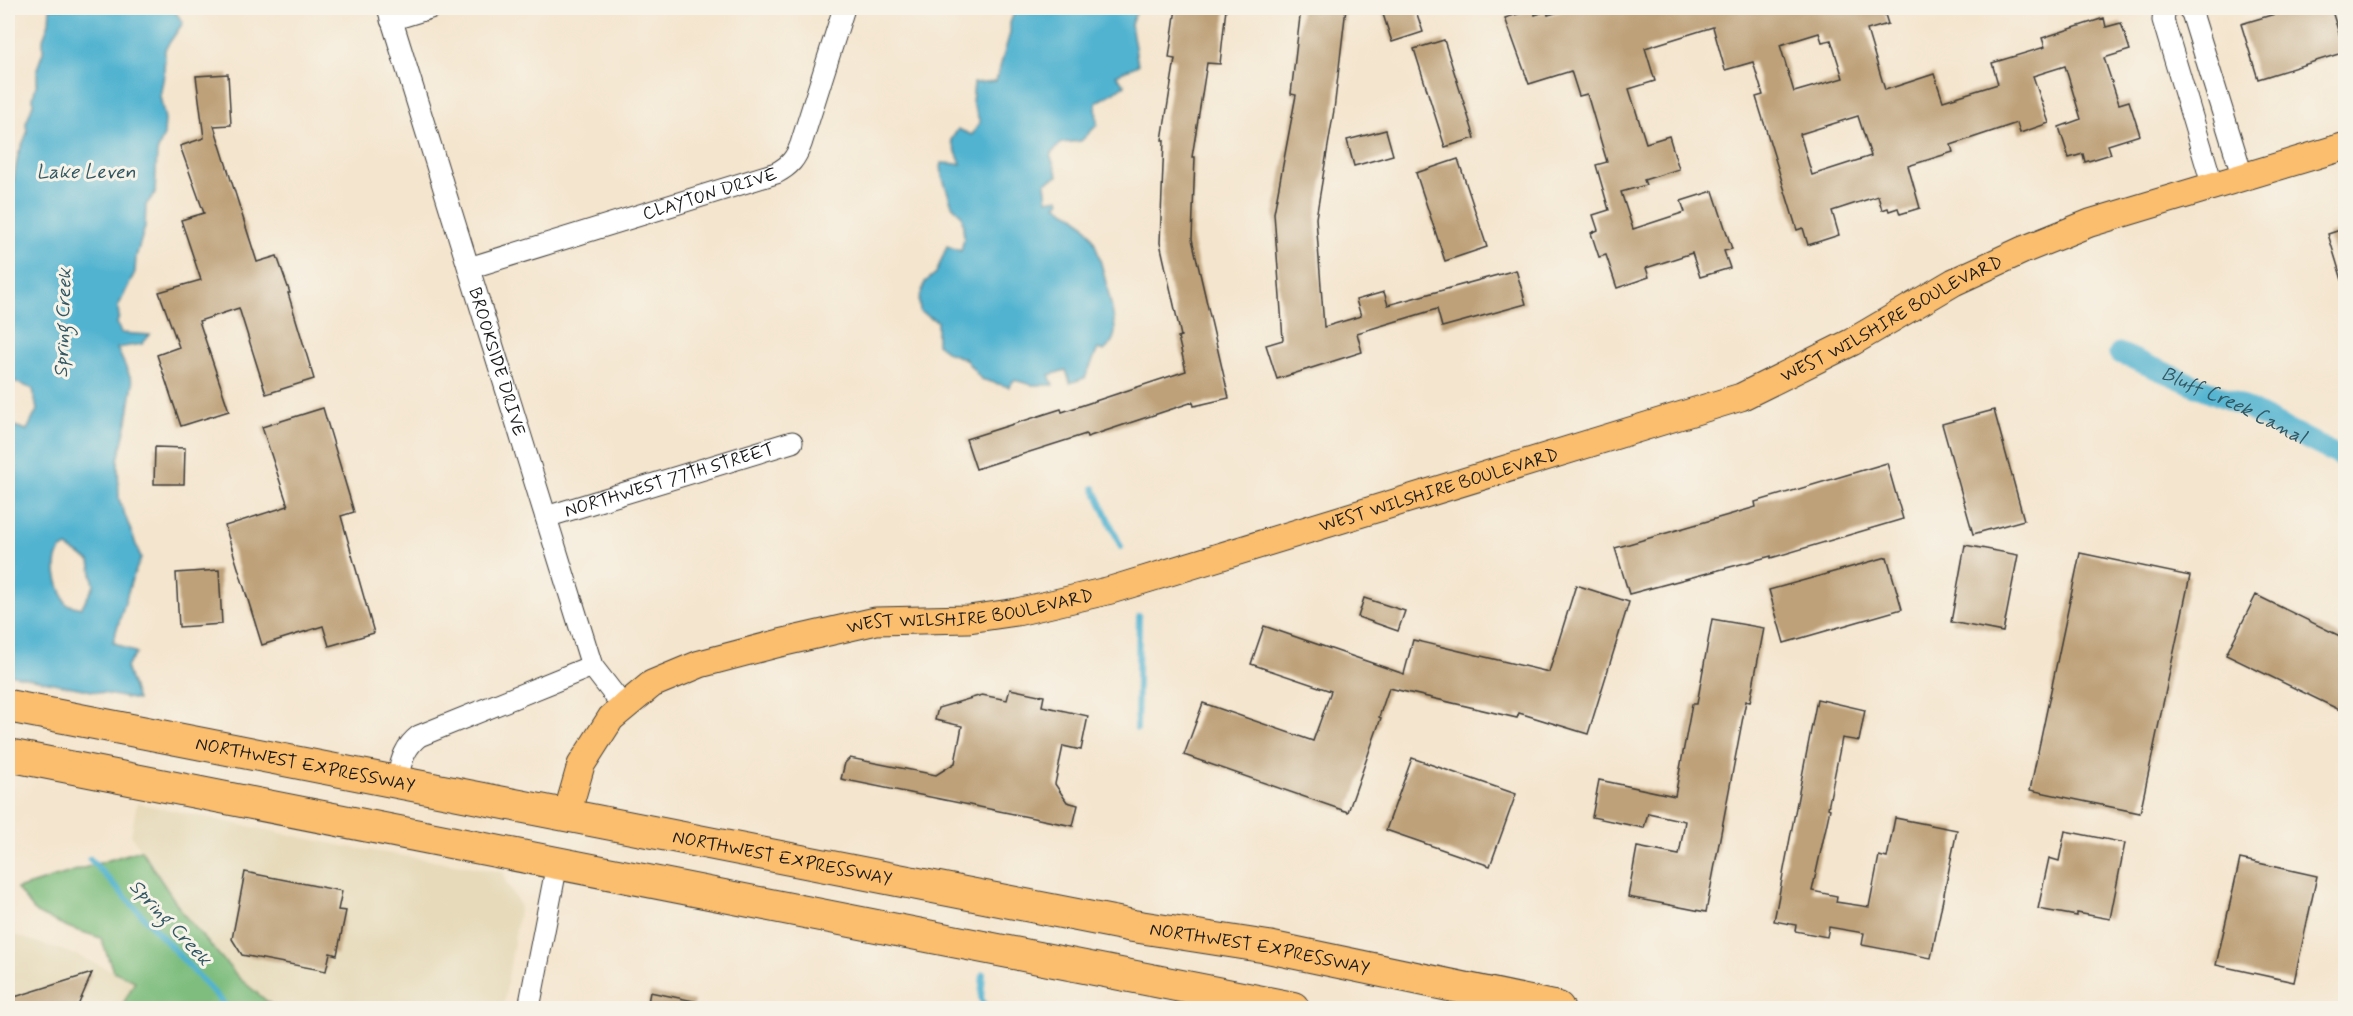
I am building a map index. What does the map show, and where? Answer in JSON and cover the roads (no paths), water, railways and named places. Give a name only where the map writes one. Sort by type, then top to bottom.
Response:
[{"type":"highway","name":"NORTHWEST EXPRESSWAY","points":[[8,705],[1122,924],[1268,947],[1558,1008]]},
{"type":"highway","points":[[8,755],[1293,1008]]},
{"type":"highway","points":[[557,864],[567,814]]},
{"type":"main road","name":"WEST WILSHIRE BOULEVARD","points":[[567,814],[581,765],[602,730],[623,706],[652,684],[700,664],[876,621],[969,619],[1017,612],[1111,590],[1742,397],[1852,342],[1954,282],[2023,250],[2090,223],[2346,146]]},
{"type":"street","points":[[390,14],[430,8]]},
{"type":"street","name":"CLAYTON DRIVE","points":[[469,268],[786,168],[796,158],[844,8]]},
{"type":"street","points":[[2165,8],[2163,20],[2213,187]]},
{"type":"street","points":[[2188,8],[2192,13],[2243,178]]},
{"type":"street","name":"BROOKSIDE DRIVE","points":[[390,14],[592,666],[623,706]]},
{"type":"street","name":"NORTHWEST 77TH STREET","points":[[546,517],[792,442]]},
{"type":"street","points":[[396,782],[404,752],[409,744],[419,736],[592,666]]},
{"type":"street","points":[[529,1008],[557,864]]},
{"type":"water","name":"Lake Leven","points":[[50,8],[173,8],[183,23],[165,49],[160,96],[165,119],[164,135],[157,152],[155,193],[146,205],[145,227],[136,257],[135,272],[118,307],[117,323],[121,333],[150,335],[142,344],[117,348],[133,383],[118,460],[119,499],[141,558],[131,582],[113,642],[137,653],[126,667],[137,700],[8,674],[8,424],[27,430],[37,410],[33,389],[8,379],[8,213],[18,155],[27,133],[26,123],[33,104],[37,69],[43,52],[43,39],[49,23]],"holes":[[[67,547],[90,561],[94,586],[81,608],[66,604],[58,584],[56,570],[61,549]]]},
{"type":"water","points":[[1016,8],[1138,8],[1131,24],[1138,65],[1116,75],[1125,85],[1096,103],[1097,125],[1081,141],[1061,143],[1050,155],[1058,176],[1045,183],[1047,200],[1059,198],[1060,202],[1056,205],[1078,219],[1093,238],[1109,296],[1114,338],[1104,351],[1098,349],[1085,378],[1070,383],[1066,370],[1049,375],[1053,385],[1033,385],[1014,380],[1009,387],[981,379],[965,359],[949,353],[937,344],[937,321],[920,312],[919,300],[925,282],[936,273],[947,246],[961,251],[964,238],[962,216],[952,205],[942,176],[941,163],[961,164],[951,140],[958,129],[972,135],[980,122],[972,102],[974,83],[996,81],[1010,33],[1010,23]]},
{"type":"waterway","name":"Bluff Creek Canal","points":[[2119,353],[2232,401],[2346,459]]},
{"type":"waterway","points":[[1094,488],[1121,547]]},
{"type":"waterway","points":[[1137,729],[1139,616]]},
{"type":"waterway","name":"Spring Creek","points":[[90,859],[228,1008]]},
{"type":"waterway","points":[[983,974],[981,999],[987,1008]]}]
